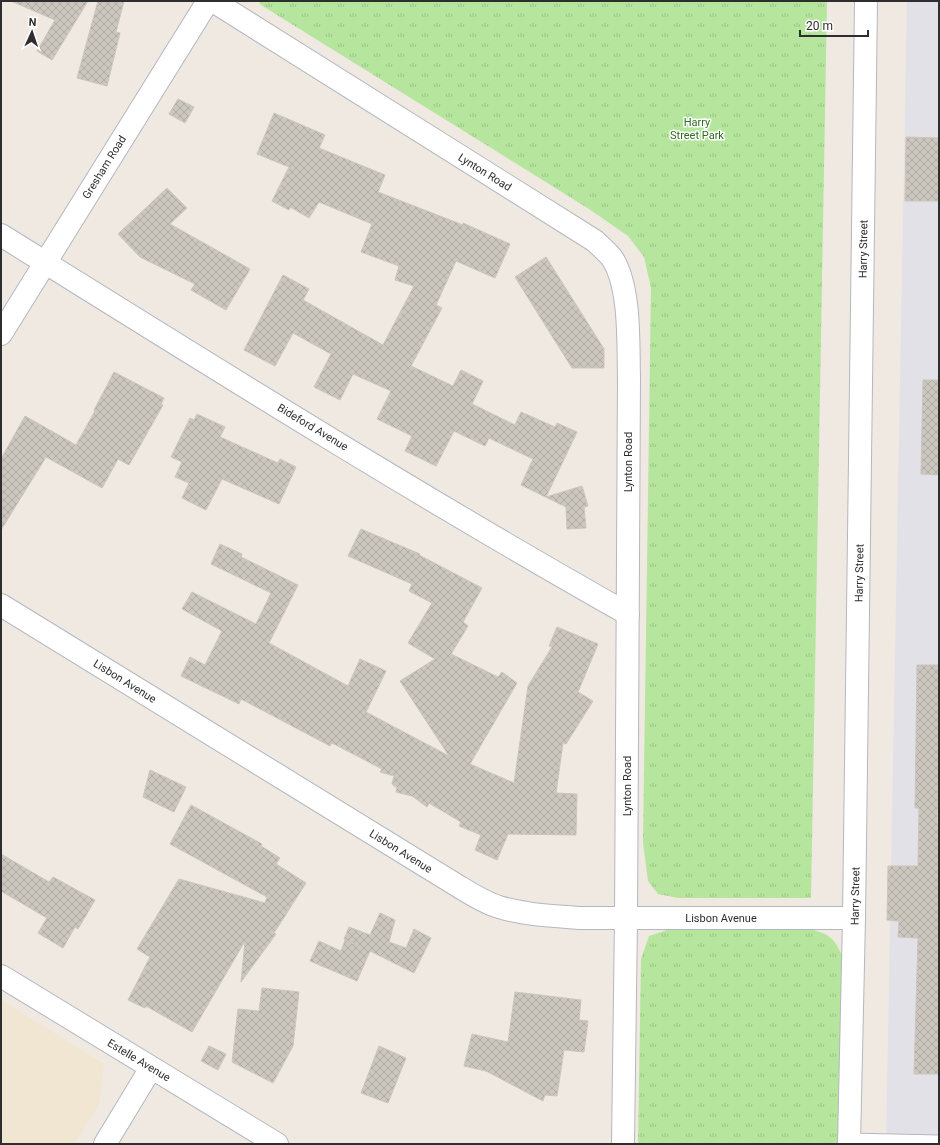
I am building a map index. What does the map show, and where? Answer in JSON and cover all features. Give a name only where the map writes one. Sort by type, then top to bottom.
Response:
[{"type":"street","name":"Gresham Road","points":[[1,334],[208,1]]},
{"type":"street","name":"Lynton Road","points":[[213,1],[595,241],[611,257],[621,279],[628,318],[626,919],[622,1144]]},
{"type":"street","name":"Harry Street","points":[[849,1142],[854,918],[866,1]]},
{"type":"street","name":"Bideford Avenue","points":[[1,235],[523,555],[628,614]]},
{"type":"street","name":"Lisbon Avenue","points":[[1,605],[480,899],[498,907],[528,913],[581,918],[854,918]]},
{"type":"street","name":"Estelle Avenue","points":[[1,976],[277,1144]]},
{"type":"street","points":[[105,1144],[151,1068]]},
{"type":"lane","points":[[849,1142],[939,1142]]},
{"type":"shaded area","points":[[907,1],[939,1],[939,1144],[886,1144]]},
{"type":"shaded area","points":[[1,1000],[104,1064],[99,1104],[74,1144],[1,1144]]},
{"type":"green space","name":"Harry Street Park","points":[[258,1],[827,1],[811,898],[678,898],[658,894],[648,881],[643,843],[651,288],[644,257],[628,236],[589,209],[261,5]]},
{"type":"green space","points":[[810,929],[831,938],[843,958],[839,1144],[638,1144],[641,959],[649,936],[667,930]]},
{"type":"building","points":[[11,1],[88,1],[52,60],[37,51],[55,20]]},
{"type":"building","points":[[98,1],[124,1],[116,32],[120,33],[107,86],[77,78]]},
{"type":"building","points":[[178,99],[194,107],[185,123],[169,114]]},
{"type":"building","points":[[274,113],[325,135],[319,148],[385,175],[378,192],[463,225],[463,223],[510,244],[495,278],[456,261],[436,305],[442,308],[411,366],[453,386],[461,370],[483,381],[472,404],[515,425],[521,412],[555,427],[557,423],[577,432],[546,497],[582,486],[588,506],[584,507],[586,528],[567,529],[566,507],[521,485],[533,459],[489,438],[485,446],[454,431],[436,466],[405,451],[412,436],[377,419],[391,391],[353,374],[340,400],[314,387],[331,354],[293,333],[275,366],[244,350],[283,275],[309,289],[303,300],[383,345],[414,286],[395,280],[399,266],[361,252],[372,224],[319,202],[309,218],[290,207],[289,210],[272,201],[289,167],[257,154]]},
{"type":"building","points":[[906,137],[939,138],[939,201],[905,201]]},
{"type":"building","points":[[167,188],[187,208],[170,224],[250,269],[226,310],[191,290],[195,284],[140,257],[118,234]]},
{"type":"building","points":[[546,257],[604,349],[604,368],[572,368],[515,277]]},
{"type":"building","points":[[114,372],[164,398],[161,404],[163,405],[129,465],[118,459],[102,488],[46,457],[1,530],[1,459],[25,416],[76,445]]},
{"type":"building","points":[[923,380],[939,380],[939,475],[921,474]]},
{"type":"building","points":[[197,414],[225,427],[220,437],[278,463],[280,459],[296,467],[279,504],[222,479],[206,510],[182,498],[189,483],[175,477],[182,462],[171,457],[190,418],[194,420]]},
{"type":"building","points":[[361,529],[420,554],[419,555],[482,588],[463,622],[468,626],[451,654],[498,677],[502,672],[517,683],[470,764],[514,783],[528,686],[552,647],[549,646],[557,627],[598,644],[578,692],[593,701],[566,744],[563,743],[556,793],[577,794],[576,835],[508,834],[497,860],[475,850],[481,835],[459,826],[461,822],[429,803],[427,807],[412,796],[396,792],[397,788],[392,784],[394,776],[380,772],[382,769],[332,743],[330,746],[241,699],[239,704],[181,676],[190,657],[205,665],[222,631],[182,609],[192,592],[256,624],[271,593],[211,564],[220,544],[242,554],[241,557],[298,585],[269,643],[348,686],[360,659],[386,671],[366,712],[449,756],[400,681],[435,659],[408,643],[432,603],[409,591],[412,584],[348,556]]},
{"type":"building","points":[[917,665],[939,665],[939,784],[937,824],[939,824],[939,1074],[914,1074],[918,938],[898,937],[899,921],[887,920],[888,866],[918,866],[919,808],[915,808]]},
{"type":"building","points":[[150,770],[186,787],[174,812],[143,797]]},
{"type":"building","points":[[191,805],[262,844],[261,846],[280,858],[276,864],[306,883],[274,933],[276,934],[241,982],[245,941],[192,1032],[146,1006],[145,1008],[128,1000],[150,957],[137,949],[179,879],[265,903],[267,897],[170,844]]},
{"type":"building","points":[[1,854],[49,882],[53,877],[95,900],[78,929],[75,927],[63,948],[38,933],[47,918],[1,891]]},
{"type":"building","points":[[380,913],[395,920],[389,942],[406,948],[414,929],[431,938],[414,973],[370,951],[357,981],[310,961],[319,941],[341,951],[345,940],[362,948],[344,939],[349,927],[370,935]]},
{"type":"building","points":[[262,988],[299,992],[293,1046],[273,1083],[232,1062],[238,1009],[259,1011]]},
{"type":"building","points":[[515,992],[581,1000],[579,1020],[588,1021],[584,1052],[564,1050],[557,1096],[545,1095],[543,1101],[486,1071],[464,1066],[472,1034],[508,1042]]},
{"type":"building","points":[[209,1046],[226,1054],[218,1070],[201,1061]]},
{"type":"building","points":[[379,1046],[406,1058],[388,1103],[361,1093]]}]
